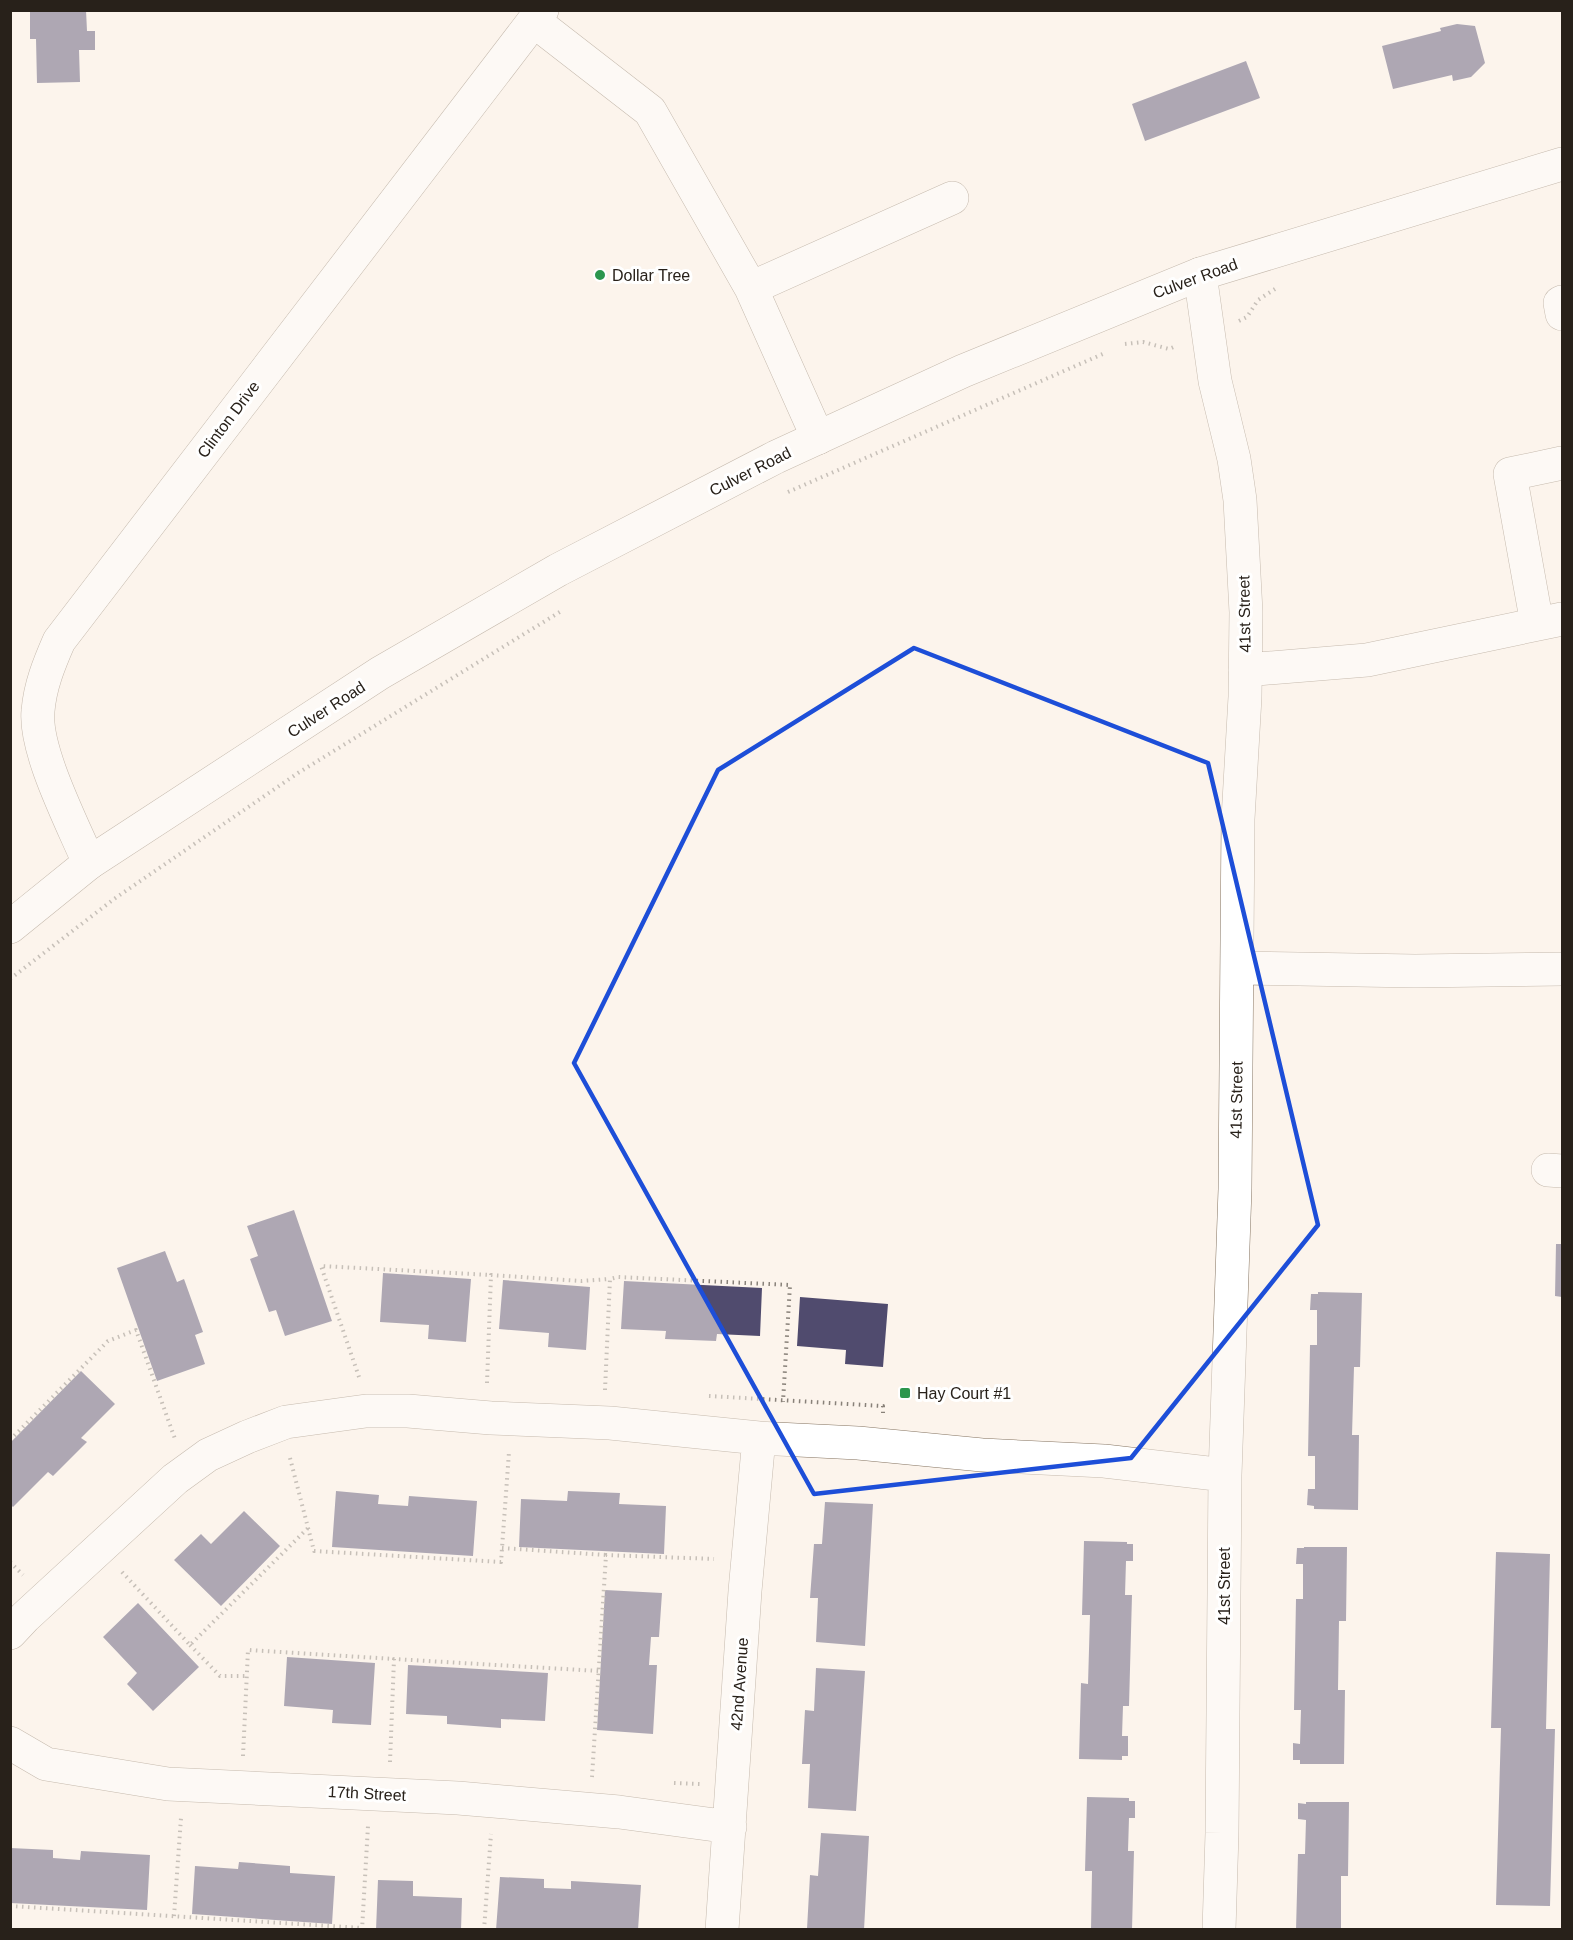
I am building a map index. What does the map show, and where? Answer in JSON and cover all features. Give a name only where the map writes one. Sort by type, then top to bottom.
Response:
[{"type":"street","points":[[538,16],[650,111],[751,288],[818,438]]},
{"type":"street","name":"Clinton Drive","points":[[89,863],[41,748],[37,714],[43,676],[59,641],[538,16]]},
{"type":"street","name":"Culver Road","points":[[10,927],[89,863],[380,673],[558,570],[766,462],[963,372],[1200,274],[1563,164]]},
{"type":"street","points":[[751,288],[952,198]]},
{"type":"street","name":"41st Street","points":[[1200,274],[1215,381],[1234,459],[1240,500],[1246,612],[1238,819],[1235,1189],[1225,1475],[1219,1929]]},
{"type":"street","points":[[1563,302],[1560,303],[1563,314]]},
{"type":"street","points":[[1245,670],[1367,660],[1550,622],[1509,474],[1563,463]]},
{"type":"street","points":[[1238,968],[1415,971],[1563,969]]},
{"type":"street","points":[[10,1633],[175,1479],[208,1455],[281,1424],[366,1411],[408,1410],[512,1419],[610,1423],[759,1438],[858,1443],[982,1455],[1104,1461],[1225,1475]]},
{"type":"street","name":"42nd Avenue","points":[[722,1929],[748,1560],[759,1438]]},
{"type":"street","name":"17th Street","points":[[10,1743],[46,1764],[87,1772],[183,1784],[493,1801],[619,1812],[730,1827]]},
{"type":"path","points":[[777,497],[1126,343],[1143,342],[1169,349],[1209,333],[1247,317],[1258,300],[1275,289],[1286,286]]},
{"type":"path","points":[[10,980],[114,900],[298,773],[566,608]]},
{"type":"path","points":[[360,1380],[321,1266],[581,1281],[610,1279]]},
{"type":"path","points":[[487,1383],[491,1275]]},
{"type":"path","points":[[10,1440],[108,1341],[136,1330],[175,1440]]},
{"type":"path","points":[[281,1424],[314,1551],[501,1562],[512,1419]]},
{"type":"path","points":[[190,1645],[308,1528]]},
{"type":"path","points":[[99,1548],[220,1676],[247,1676]]},
{"type":"path","points":[[502,1548],[606,1555],[748,1560]]},
{"type":"path","points":[[592,1778],[606,1555]]},
{"type":"path","points":[[10,1562],[23,1576]]},
{"type":"path","points":[[243,1758],[248,1650],[599,1671]]},
{"type":"path","points":[[390,1767],[394,1659]]},
{"type":"path","points":[[174,1916],[183,1784]]},
{"type":"path","points":[[10,1906],[362,1929],[369,1793]]},
{"type":"path","points":[[484,1929],[493,1801]]},
{"type":"highlighted area","points":[[914,648],[1208,763],[1318,1225],[1131,1458],[814,1494],[574,1063],[718,770]]},
{"type":"building","points":[[35,10],[86,10],[87,31],[95,31],[95,50],[79,50],[80,82],[37,83],[36,39],[30,39],[30,12]]},
{"type":"building","points":[[1457,24],[1475,26],[1485,63],[1471,77],[1453,81],[1452,75],[1393,89],[1382,46],[1441,31],[1440,28]]},
{"type":"building","points":[[1246,61],[1260,98],[1145,141],[1132,104]]},
{"type":"building","points":[[294,1210],[332,1321],[285,1336],[276,1310],[269,1312],[250,1259],[258,1256],[247,1226]]},
{"type":"building","points":[[1556,1244],[1562,1244],[1562,1297],[1555,1296]]},
{"type":"building","points":[[165,1251],[177,1282],[184,1279],[203,1332],[195,1335],[205,1364],[157,1381],[117,1268]]},
{"type":"building","points":[[383,1273],[471,1279],[466,1342],[428,1339],[429,1325],[380,1322]]},
{"type":"building","points":[[503,1280],[590,1287],[586,1350],[548,1347],[549,1333],[499,1329]]},
{"type":"building","points":[[624,1281],[762,1288],[760,1336],[717,1334],[716,1341],[665,1339],[666,1331],[621,1329]]},
{"type":"building","points":[[1318,1292],[1362,1293],[1360,1367],[1354,1367],[1352,1435],[1359,1435],[1358,1510],[1314,1509],[1314,1506],[1307,1505],[1308,1489],[1315,1489],[1315,1456],[1308,1456],[1310,1345],[1317,1345],[1317,1310],[1310,1310],[1311,1294],[1318,1294]]},
{"type":"building","points":[[800,1297],[888,1304],[883,1367],[845,1364],[846,1350],[797,1346]]},
{"type":"building","points":[[81,1371],[115,1404],[81,1438],[87,1442],[53,1476],[48,1472],[13,1507],[10,1504],[10,1443]]},
{"type":"building","points":[[336,1491],[379,1495],[378,1504],[408,1506],[409,1496],[477,1501],[473,1556],[332,1547]]},
{"type":"building","points":[[568,1491],[620,1493],[619,1504],[666,1506],[664,1554],[519,1547],[521,1499],[567,1501]]},
{"type":"building","points":[[825,1502],[873,1504],[865,1646],[816,1642],[818,1598],[810,1598],[814,1544],[822,1544]]},
{"type":"building","points":[[244,1511],[280,1546],[221,1606],[174,1560],[201,1534],[211,1544]]},
{"type":"building","points":[[1084,1541],[1133,1544],[1133,1561],[1126,1561],[1125,1595],[1132,1595],[1129,1706],[1123,1706],[1122,1736],[1128,1736],[1128,1756],[1122,1756],[1122,1760],[1079,1759],[1081,1683],[1088,1684],[1090,1615],[1082,1615]]},
{"type":"building","points":[[1347,1547],[1346,1621],[1339,1621],[1338,1690],[1345,1690],[1344,1764],[1300,1764],[1300,1760],[1293,1760],[1293,1743],[1300,1744],[1301,1710],[1294,1710],[1296,1599],[1303,1599],[1303,1564],[1296,1564],[1297,1548]]},
{"type":"building","points":[[1496,1552],[1550,1554],[1546,1729],[1555,1729],[1550,1906],[1496,1905],[1501,1728],[1491,1728]]},
{"type":"building","points":[[605,1590],[662,1593],[659,1637],[651,1637],[649,1665],[657,1665],[653,1734],[597,1730]]},
{"type":"building","points":[[138,1603],[199,1667],[153,1711],[127,1684],[137,1673],[103,1637]]},
{"type":"building","points":[[287,1657],[375,1663],[371,1725],[332,1723],[333,1710],[284,1706]]},
{"type":"building","points":[[408,1665],[548,1673],[545,1721],[501,1719],[501,1728],[447,1724],[447,1716],[406,1714]]},
{"type":"building","points":[[816,1668],[865,1671],[856,1811],[808,1808],[810,1764],[802,1764],[805,1710],[814,1711]]},
{"type":"building","points":[[1087,1797],[1129,1798],[1129,1801],[1135,1801],[1135,1818],[1129,1818],[1128,1851],[1134,1851],[1132,1930],[1091,1930],[1092,1871],[1085,1871]]},
{"type":"building","points":[[1306,1802],[1349,1802],[1348,1876],[1341,1876],[1341,1930],[1296,1930],[1298,1854],[1305,1854],[1306,1820],[1298,1819],[1298,1803],[1306,1804]]},
{"type":"building","points":[[821,1833],[869,1836],[864,1930],[807,1929],[810,1875],[818,1876]]},
{"type":"building","points":[[10,1848],[53,1850],[53,1858],[80,1860],[81,1851],[150,1855],[147,1910],[10,1903]]},
{"type":"building","points":[[239,1862],[290,1866],[290,1873],[335,1876],[332,1924],[192,1914],[195,1866],[238,1869]]},
{"type":"building","points":[[500,1877],[544,1879],[544,1888],[571,1889],[571,1881],[641,1885],[638,1930],[496,1930]]},
{"type":"building","points":[[378,1880],[413,1881],[413,1896],[462,1898],[461,1930],[376,1930]]},
{"type":"place","name":"Dollar Tree","points":[[600,275]]},
{"type":"place","name":"Hay Court #1","points":[[905,1393]]}]
